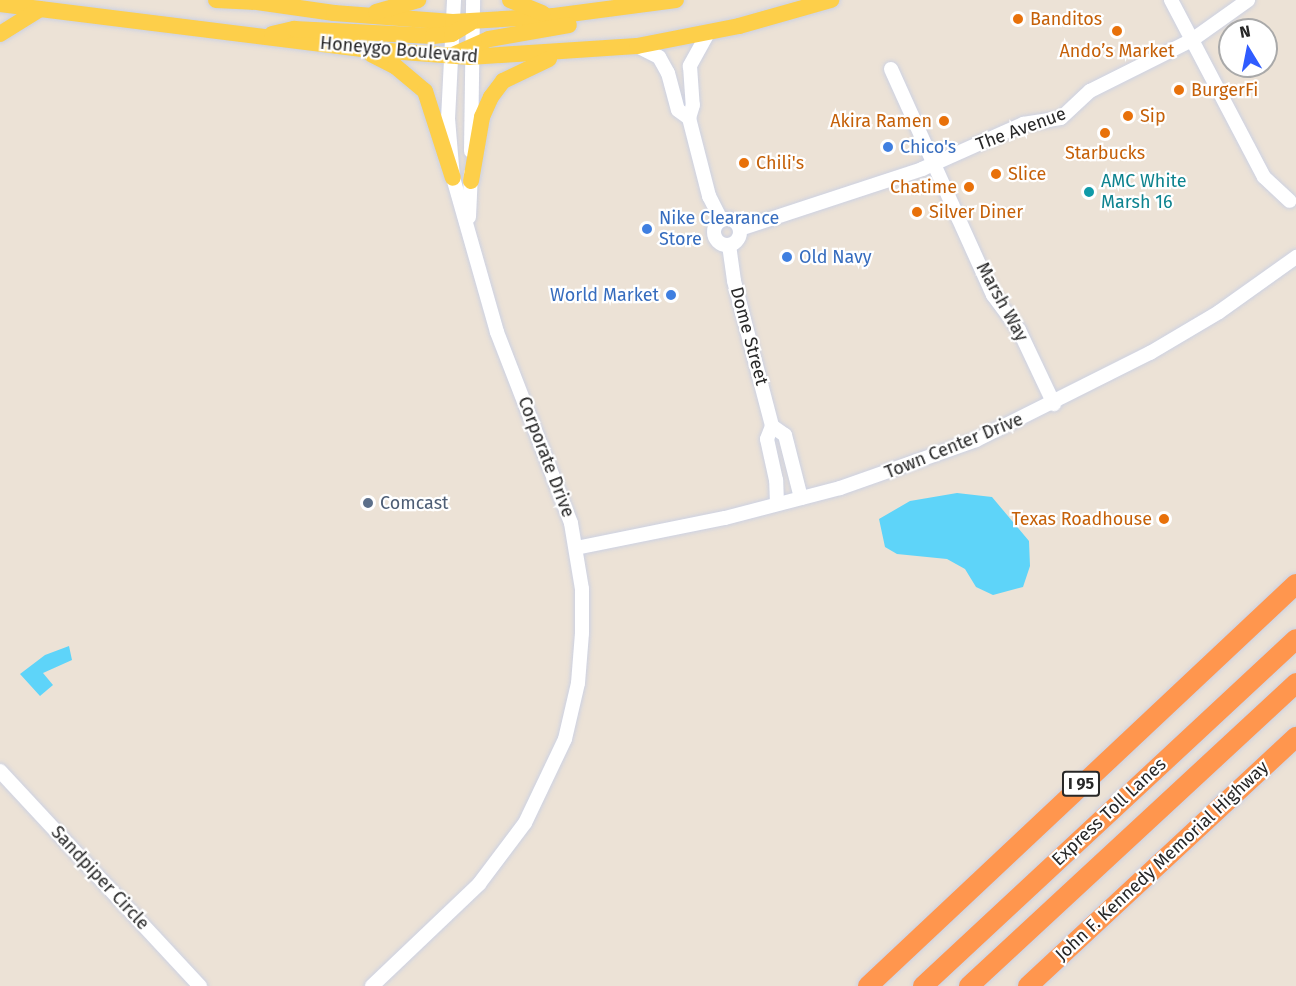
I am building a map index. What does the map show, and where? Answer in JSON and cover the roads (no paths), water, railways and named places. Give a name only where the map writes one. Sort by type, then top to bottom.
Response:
[{"type":"highway","name":"I 95","points":[[868,986],[1296,584]]},
{"type":"highway","name":"Express Toll Lanes","points":[[923,986],[1296,639]]},
{"type":"highway","name":"Express Toll Lanes","points":[[969,986],[1296,683]]},
{"type":"highway","name":"John F. Kennedy Memorial Highway","points":[[1028,986],[1296,737]]},
{"type":"main road","points":[[216,0],[265,3]]},
{"type":"main road","name":"Honeygo Boulevard","points":[[243,0],[452,28]]},
{"type":"main road","points":[[363,15],[418,0]]},
{"type":"main road","points":[[510,0],[554,16]]},
{"type":"main road","name":"Honeygo Boulevard","points":[[472,22],[554,16],[676,0]]},
{"type":"main road","name":"Honeygo Boulevard","points":[[470,52],[567,52],[637,46],[708,33],[831,0]]},
{"type":"main road","name":"Honeygo Boulevard","points":[[0,4],[362,49],[451,56]]},
{"type":"main road","points":[[451,56],[470,52],[489,39],[574,24],[654,4]]},
{"type":"main road","points":[[0,34],[40,9]]},
{"type":"main road","points":[[260,36],[294,29],[452,28],[472,22]]},
{"type":"main road","points":[[362,49],[395,66],[425,91],[453,178]]},
{"type":"main road","points":[[471,181],[482,117],[503,81],[567,52]]},
{"type":"street","name":"Corporate Drive","points":[[372,986],[479,884],[508,849],[552,772],[565,739],[578,683],[583,611],[576,548],[561,490],[497,332],[469,223],[453,178],[448,119],[454,0]]},
{"type":"street","name":"Corporate Drive","points":[[469,223],[470,52],[473,0]]},
{"type":"street","points":[[1171,0],[1264,177],[1290,201]]},
{"type":"street","name":"The Avenue","points":[[740,229],[935,164],[1014,128],[1061,118],[1090,91],[1192,40],[1248,0]]},
{"type":"street","points":[[708,33],[690,66],[693,105],[689,118],[709,196],[721,220]]},
{"type":"street","points":[[637,46],[659,57],[668,73],[678,110],[689,118]]},
{"type":"street","name":"Marsh Way","points":[[891,69],[993,295],[1019,330],[1054,404]]},
{"type":"street","points":[[721,220],[732,220],[740,229],[736,241],[729,245],[715,238],[715,226],[721,220]]},
{"type":"street","name":"Dome Street","points":[[729,245],[734,281],[772,426],[767,439],[776,480],[777,504]]},
{"type":"street","name":"Town Center Drive","points":[[576,548],[801,498],[895,471],[976,440],[1054,404],[1219,312],[1296,257]]},
{"type":"street","name":"Dome Street","points":[[772,426],[785,435],[801,498]]},
{"type":"street","name":"Sandpiper Circle","points":[[0,771],[200,986]]},
{"type":"water","points":[[957,493],[992,497],[1029,541],[1030,566],[1023,587],[993,595],[976,587],[965,569],[947,559],[897,554],[885,547],[879,519],[910,501]]},
{"type":"water","points":[[69,646],[72,660],[43,673],[53,685],[40,696],[20,674],[45,655]]},
{"type":"place","name":"Banditos","points":[[1018,19]]},
{"type":"place","name":"Ando’s Market","points":[[1117,31]]},
{"type":"place","name":"BurgerFi","points":[[1179,90]]},
{"type":"place","name":"Sip","points":[[1128,116]]},
{"type":"place","name":"Akira Ramen","points":[[944,121]]},
{"type":"place","name":"Starbucks","points":[[1105,133]]},
{"type":"place","name":"Chico's","points":[[888,147]]},
{"type":"place","name":"Chili's","points":[[744,163]]},
{"type":"place","name":"Slice","points":[[996,174]]},
{"type":"place","name":"Chatime","points":[[969,187]]},
{"type":"place","name":"AMC White Marsh 16","points":[[1089,192]]},
{"type":"place","name":"Silver Diner","points":[[917,212]]},
{"type":"place","name":"Nike Clearance Store","points":[[647,229]]},
{"type":"place","name":"Old Navy","points":[[787,257]]},
{"type":"place","name":"World Market","points":[[671,295]]},
{"type":"place","name":"Comcast","points":[[368,503]]},
{"type":"place","name":"Texas Roadhouse","points":[[1164,519]]}]
